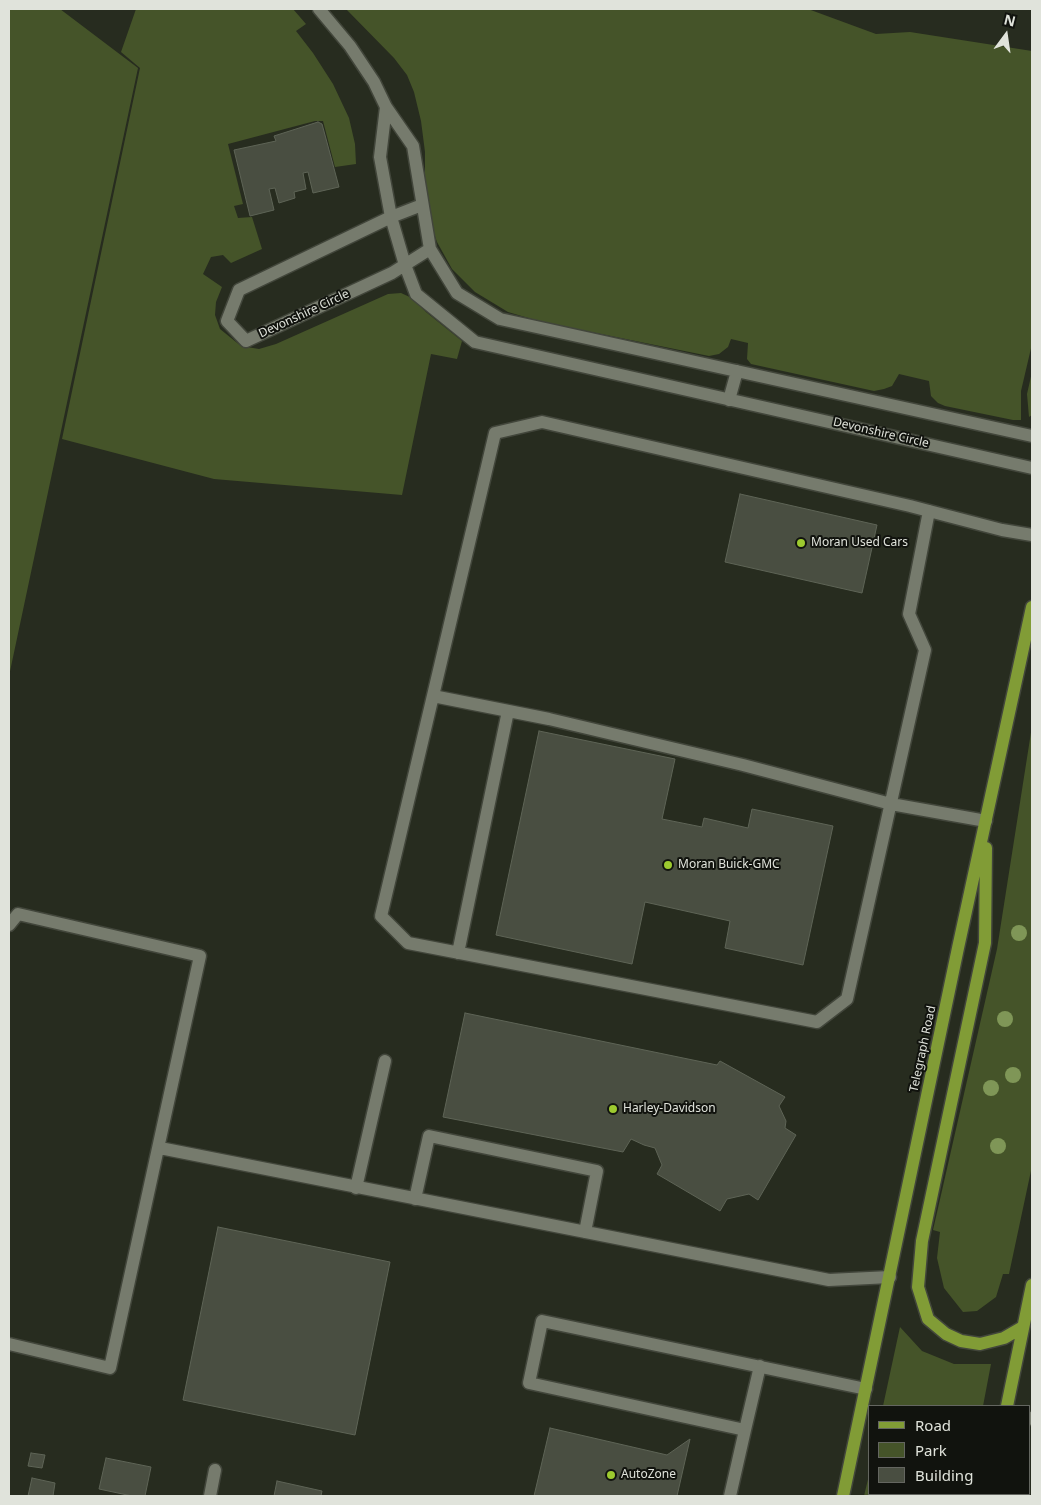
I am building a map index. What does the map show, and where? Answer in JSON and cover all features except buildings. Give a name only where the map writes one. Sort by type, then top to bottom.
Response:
[{"type":"main road","name":"Telegraph Road","points":[[843,1496],[1032,607]]},
{"type":"main road","points":[[986,821],[985,943],[922,1241],[918,1287],[928,1319],[946,1334],[961,1341],[980,1344],[1004,1338],[1026,1324]]},
{"type":"main road","points":[[1007,1405],[1026,1324],[1032,1285]]},
{"type":"street","points":[[319,9],[350,46],[374,82],[386,107],[413,146],[430,249],[457,293],[500,319],[1032,436]]},
{"type":"street","name":"Devonshire Circle","points":[[386,107],[380,157],[391,217],[405,265],[416,294],[475,342],[1032,468]]},
{"type":"street","name":"Devonshire Circle","points":[[422,205],[391,217],[239,290],[227,321],[246,341],[392,273],[430,249]]},
{"type":"street","points":[[729,400],[737,371]]},
{"type":"street","points":[[929,510],[909,614],[925,650],[847,999],[817,1022],[408,943],[381,916],[495,433],[542,422],[929,510],[1002,530],[1032,535]]},
{"type":"street","points":[[433,696],[549,719],[743,765],[891,804],[986,821]]},
{"type":"street","points":[[458,953],[508,711]]},
{"type":"street","points":[[9,924],[18,914],[200,956],[160,1148],[110,1368],[9,1344]]},
{"type":"street","points":[[356,1188],[385,1060]]},
{"type":"street","points":[[415,1199],[429,1136],[597,1171],[585,1232]]},
{"type":"street","points":[[160,1148],[829,1280],[890,1277]]},
{"type":"street","points":[[744,1430],[529,1383],[542,1321],[866,1389]]},
{"type":"street","points":[[730,1496],[760,1366]]},
{"type":"street","points":[[210,1496],[215,1470]]},
{"type":"green space","points":[[9,9],[60,9],[138,68],[9,676]]},
{"type":"green space","points":[[136,9],[293,9],[306,24],[296,31],[333,84],[349,118],[355,144],[356,164],[335,167],[323,121],[315,121],[228,144],[243,204],[234,206],[238,218],[252,217],[262,249],[231,263],[223,255],[211,257],[203,274],[222,287],[216,302],[215,315],[220,329],[241,346],[259,349],[276,344],[388,294],[401,293],[414,299],[426,312],[462,341],[457,359],[431,354],[402,495],[214,479],[62,439],[140,68],[121,52]]},
{"type":"green space","points":[[346,9],[808,9],[876,34],[910,32],[1032,51],[1032,344],[1021,391],[1021,420],[945,406],[938,403],[931,396],[929,381],[899,374],[892,386],[874,391],[751,364],[747,359],[748,343],[731,339],[728,347],[719,354],[709,356],[542,322],[508,312],[475,292],[452,269],[437,242],[431,225],[425,189],[425,152],[421,121],[414,92],[407,75],[394,58]]},
{"type":"green space","points":[[1032,372],[1032,415],[1029,417],[1027,394]]},
{"type":"green space","points":[[1032,726],[1032,1166],[1009,1274],[1003,1274],[996,1297],[977,1311],[963,1312],[944,1288],[937,1258],[940,1232],[933,1230],[997,949]]},
{"type":"green space","points":[[900,1327],[922,1351],[954,1364],[991,1364],[983,1405],[883,1405]]},
{"type":"green space","points":[[868,1479],[868,1495],[965,1495],[965,1496],[864,1496]]},
{"type":"place","name":"Moran Used Cars","points":[[801,543]]},
{"type":"place","name":"Moran Buick-GMC","points":[[668,865]]},
{"type":"place","name":"Harley-Davidson","points":[[613,1109]]},
{"type":"place","name":"AutoZone","points":[[611,1475]]}]
